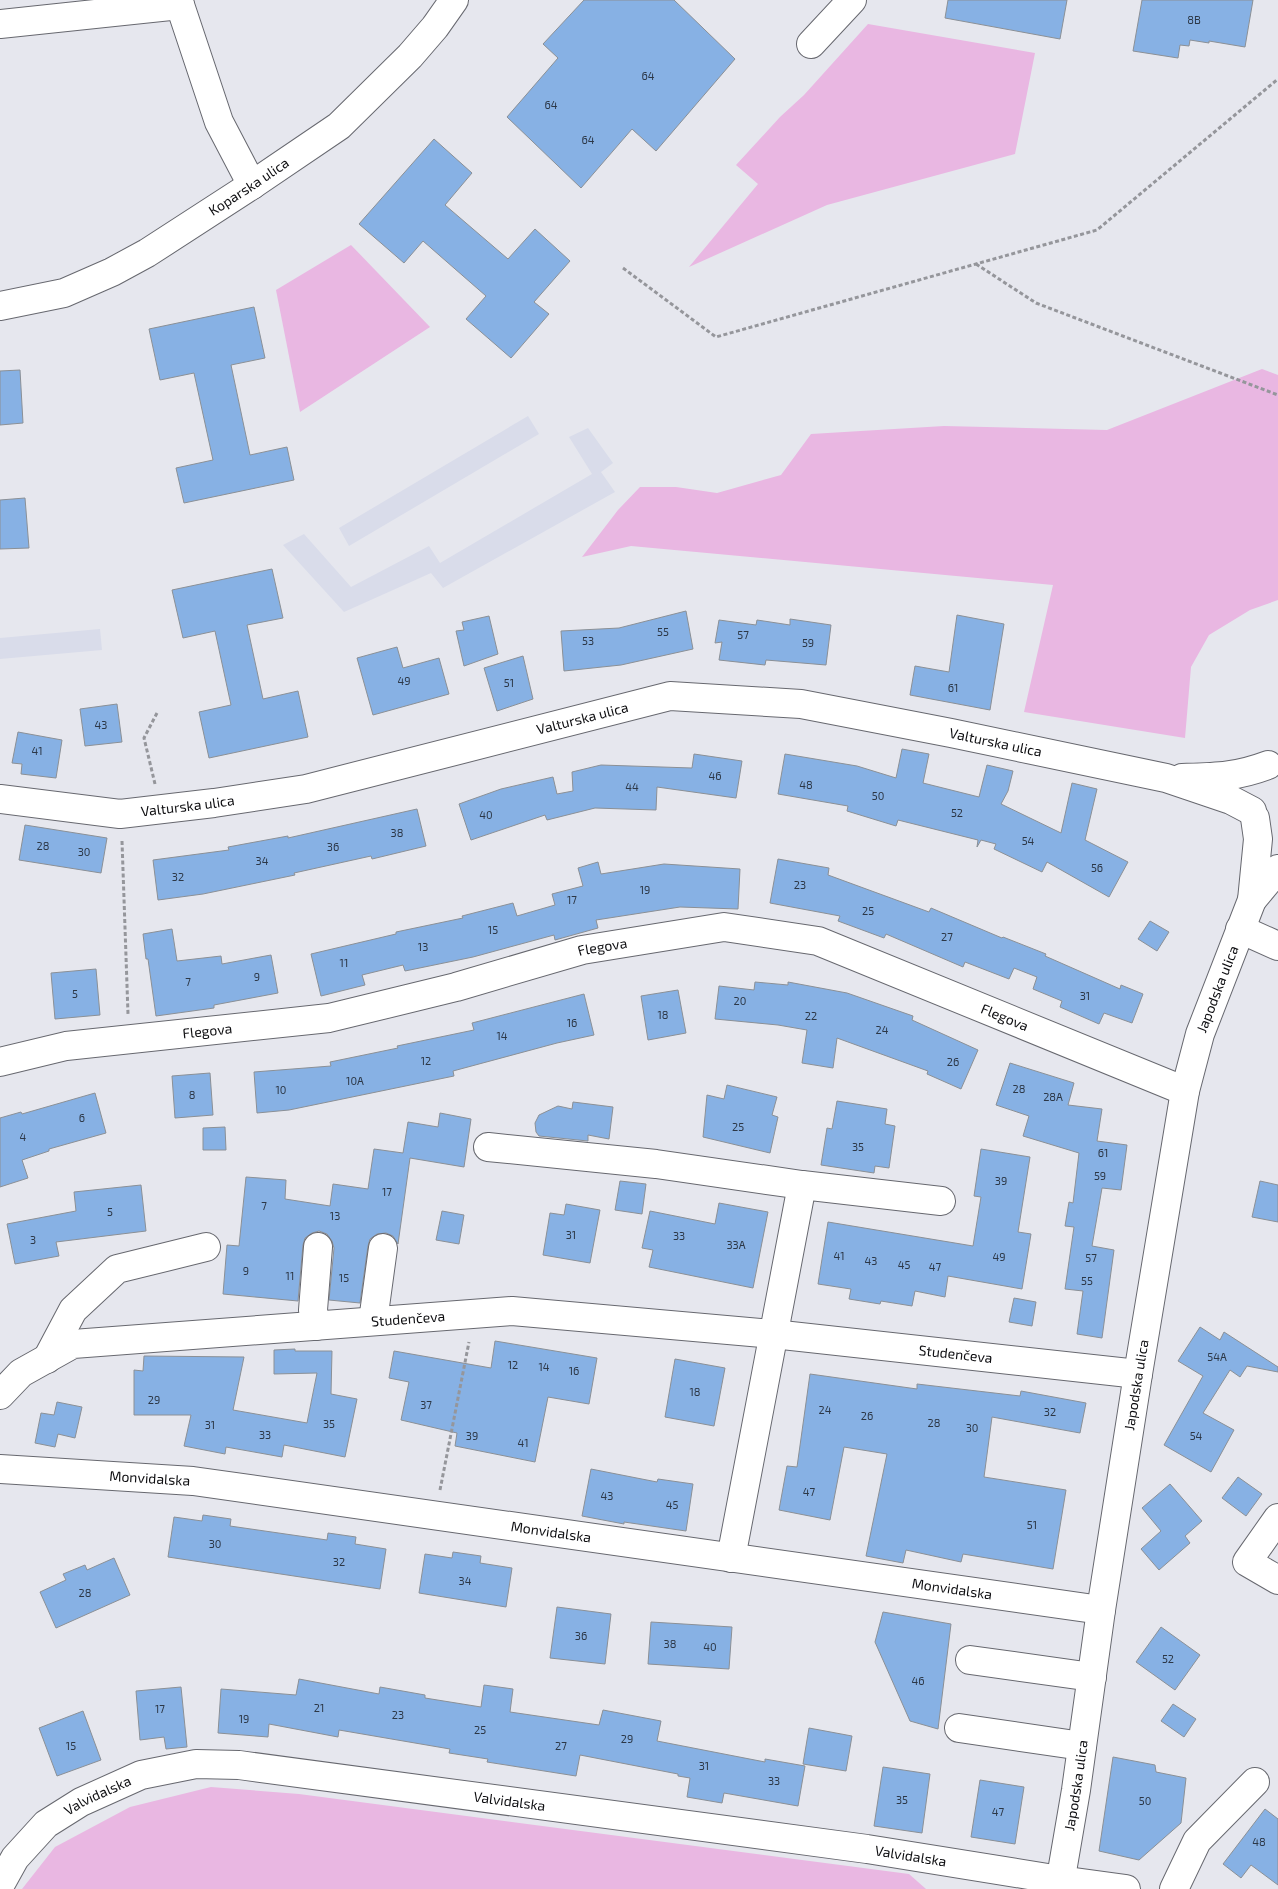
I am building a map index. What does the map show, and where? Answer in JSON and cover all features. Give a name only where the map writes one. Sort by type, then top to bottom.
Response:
[{"type":"street","name":"Koparska ulica","points":[[0,306],[64,293],[112,272],[147,253],[339,126],[410,56],[435,27],[454,0]]},
{"type":"street","points":[[811,44],[852,0]]},
{"type":"street","points":[[0,24],[179,2],[219,122],[252,184]]},
{"type":"street","name":"Valturska ulica","points":[[0,799],[120,814],[306,789],[670,696],[802,704],[1166,778],[1230,800],[1254,815],[1263,830],[1278,838]]},
{"type":"street","name":"Valturska ulica","points":[[1166,778],[1231,776],[1249,772],[1273,762]]},
{"type":"street","name":"Japodska ulica","points":[[1252,900],[1258,839],[1250,798],[1253,785],[1259,774],[1273,762]]},
{"type":"street","name":"Japodska ulica","points":[[1059,1885],[1076,1790],[1101,1610],[1138,1374],[1185,1091],[1200,1034],[1252,900],[1278,868]]},
{"type":"street","name":"Flegova","points":[[0,1062],[66,1046],[329,1018],[456,987],[582,950],[724,927],[818,941],[1185,1091]]},
{"type":"street","points":[[1240,929],[1278,946]]},
{"type":"street","points":[[488,1147],[656,1164],[802,1186],[941,1201]]},
{"type":"street","points":[[731,1558],[802,1186]]},
{"type":"street","points":[[47,1359],[73,1310],[117,1269],[206,1247]]},
{"type":"street","points":[[316,1326],[313,1310],[318,1247]]},
{"type":"street","points":[[373,1321],[382,1248]]},
{"type":"street","name":"Studenčeva","points":[[0,1395],[22,1373],[73,1344],[512,1311],[773,1334],[1138,1374]]},
{"type":"street","name":"Monvidalska","points":[[0,1469],[193,1481],[1101,1610]]},
{"type":"street","points":[[1278,1518],[1247,1562],[1278,1580]]},
{"type":"street","points":[[970,1660],[1092,1677]]},
{"type":"street","points":[[959,1728],[1082,1746]]},
{"type":"street","name":"Valvidalska","points":[[0,1885],[15,1858],[46,1824],[81,1802],[141,1775],[196,1764],[239,1765],[847,1846],[1059,1885]]},
{"type":"street","points":[[1174,1889],[1197,1841],[1256,1782]]},
{"type":"street","points":[[1059,1885],[1126,1889]]},
{"type":"path","points":[[623,268],[716,336],[1097,230],[1278,79]]},
{"type":"path","points":[[976,264],[1036,303],[1278,395]]},
{"type":"path","points":[[157,713],[144,738],[161,809]]},
{"type":"path","points":[[120,814],[129,1040]]},
{"type":"path","points":[[434,1516],[474,1314]]},
{"type":"shaded area","points":[[868,24],[1035,53],[1015,154],[827,205],[689,267],[758,184],[736,165],[780,117],[804,95]]},
{"type":"shaded area","points":[[351,245],[430,327],[300,412],[276,290]]},
{"type":"shaded area","points":[[1262,369],[1278,375],[1278,600],[1250,610],[1209,635],[1191,667],[1185,738],[1024,712],[1053,585],[631,546],[582,557],[618,510],[640,487],[676,487],[717,493],[781,475],[811,434],[944,426],[1107,430]]},
{"type":"shaded area","points":[[528,416],[539,434],[349,546],[339,528]]},
{"type":"shaded area","points":[[588,428],[613,463],[601,472],[615,492],[443,588],[431,573],[344,612],[283,545],[304,534],[351,587],[429,546],[440,563],[592,474],[569,437]]},
{"type":"shaded area","points":[[100,629],[102,650],[0,659],[0,638]]},
{"type":"shaded area","points":[[211,1787],[299,1794],[909,1874],[926,1889],[22,1889],[55,1847],[130,1807]]},
{"type":"building","points":[[584,0],[674,0],[735,59],[656,151],[632,129],[581,188],[507,117],[558,58],[543,44]]},
{"type":"building","points":[[948,0],[1067,0],[1060,39],[945,18]]},
{"type":"building","points":[[1142,0],[1253,0],[1245,47],[1190,40],[1189,46],[1180,45],[1178,58],[1133,51]]},
{"type":"building","points":[[434,139],[472,173],[445,205],[508,259],[535,229],[570,261],[534,302],[549,314],[511,358],[466,319],[486,296],[423,241],[404,263],[359,224]]},
{"type":"building","points":[[254,307],[265,358],[231,365],[250,455],[287,447],[294,480],[184,503],[176,468],[213,460],[194,373],[160,380],[149,329]]},
{"type":"building","points":[[20,370],[23,423],[0,425],[0,371]]},
{"type":"building","points":[[25,498],[29,548],[0,549],[0,500]]},
{"type":"building","points":[[272,569],[283,618],[247,625],[263,699],[298,691],[308,737],[209,758],[199,712],[231,705],[215,631],[183,638],[172,590]]},
{"type":"building","points":[[686,611],[693,649],[621,665],[564,671],[561,631],[619,628]]},
{"type":"building","points":[[957,615],[1004,624],[990,710],[910,695],[915,666],[949,672]]},
{"type":"building","points":[[489,616],[498,654],[464,666],[456,631],[464,630],[462,622]]},
{"type":"building","points":[[790,619],[831,625],[826,665],[766,660],[765,665],[719,660],[722,642],[715,643],[719,620],[756,625],[757,620],[790,625]]},
{"type":"building","points":[[397,647],[403,668],[439,658],[449,694],[373,715],[357,658]]},
{"type":"building","points":[[523,656],[533,699],[497,711],[484,668]]},
{"type":"building","points":[[117,704],[122,742],[85,746],[80,709]]},
{"type":"building","points":[[18,732],[62,740],[56,778],[21,774],[22,764],[12,763]]},
{"type":"building","points":[[902,749],[929,754],[923,783],[979,797],[987,765],[1013,771],[1008,791],[1001,804],[1061,833],[1072,783],[1097,789],[1085,840],[1128,862],[1109,897],[1047,862],[1042,872],[994,849],[996,844],[981,840],[977,847],[978,840],[898,820],[896,826],[847,811],[848,806],[778,794],[785,754],[857,766],[896,778]]},
{"type":"building","points":[[694,754],[742,761],[736,798],[657,787],[656,810],[595,808],[547,820],[545,815],[471,840],[459,804],[501,789],[553,777],[557,794],[573,791],[572,772],[601,765],[692,768]]},
{"type":"building","points":[[417,809],[426,846],[372,859],[371,856],[294,873],[295,875],[203,894],[158,900],[153,860],[229,850],[228,847],[288,836],[288,838]]},
{"type":"building","points":[[25,825],[107,838],[101,873],[19,860]]},
{"type":"building","points":[[778,859],[829,868],[828,875],[929,912],[931,908],[1046,954],[1045,956],[1120,989],[1121,985],[1143,994],[1132,1023],[1104,1013],[1099,1024],[1060,1007],[1062,1001],[1033,989],[1037,977],[1014,968],[1009,979],[965,962],[963,967],[886,934],[884,938],[838,921],[840,916],[770,903]]},
{"type":"building","points":[[598,862],[601,874],[664,864],[740,869],[738,909],[680,907],[596,920],[598,928],[555,940],[554,935],[473,957],[405,971],[403,965],[362,975],[365,985],[321,996],[311,954],[396,934],[396,932],[463,918],[462,916],[513,903],[517,916],[555,905],[552,894],[583,886],[578,868]]},
{"type":"building","points":[[1150,921],[1169,932],[1157,951],[1138,939]]},
{"type":"building","points":[[172,929],[177,961],[221,956],[222,964],[271,955],[278,993],[214,1005],[214,1008],[156,1016],[143,934]]},
{"type":"building","points":[[96,969],[100,1015],[55,1019],[51,973]]},
{"type":"building","points":[[755,982],[788,985],[788,982],[847,993],[913,1016],[912,1020],[978,1050],[961,1089],[927,1074],[928,1071],[837,1038],[833,1068],[802,1063],[807,1030],[778,1025],[715,1019],[719,986],[754,990]]},
{"type":"building","points":[[678,990],[686,1033],[648,1040],[641,996]]},
{"type":"building","points":[[584,994],[594,1035],[453,1071],[454,1076],[289,1110],[257,1113],[254,1072],[331,1066],[330,1062],[474,1030],[472,1023]]},
{"type":"building","points":[[1010,1063],[1074,1083],[1068,1105],[1102,1109],[1097,1141],[1127,1145],[1121,1190],[1102,1188],[1092,1246],[1114,1250],[1102,1338],[1077,1334],[1083,1291],[1065,1289],[1074,1227],[1065,1226],[1069,1202],[1073,1203],[1079,1153],[1023,1136],[1029,1116],[996,1105]]},
{"type":"building","points":[[210,1073],[213,1115],[175,1118],[172,1076]]},
{"type":"building","points":[[727,1085],[777,1097],[772,1115],[778,1117],[770,1153],[703,1137],[707,1095],[724,1099]]},
{"type":"building","points":[[95,1093],[106,1133],[49,1149],[49,1151],[22,1160],[28,1178],[0,1187],[0,1118],[21,1112],[22,1114]]},
{"type":"building","points":[[837,1101],[887,1109],[885,1124],[895,1126],[889,1168],[875,1166],[874,1173],[821,1165],[827,1128],[832,1129]]},
{"type":"building","points":[[573,1102],[613,1107],[609,1139],[588,1135],[588,1141],[539,1136],[536,1132],[535,1123],[539,1115],[558,1106],[572,1109]]},
{"type":"building","points":[[440,1113],[471,1119],[464,1167],[410,1158],[398,1244],[393,1236],[386,1233],[377,1234],[370,1239],[360,1303],[329,1300],[334,1248],[327,1234],[319,1231],[305,1238],[298,1301],[223,1294],[227,1245],[239,1246],[246,1177],[286,1180],[285,1199],[330,1206],[333,1184],[368,1189],[374,1149],[403,1153],[408,1122],[438,1127]]},
{"type":"building","points":[[225,1127],[226,1150],[203,1150],[203,1128]]},
{"type":"building","points":[[981,1149],[1030,1157],[1018,1232],[1031,1234],[1022,1289],[948,1276],[945,1297],[915,1291],[912,1306],[881,1301],[880,1304],[849,1299],[851,1289],[818,1284],[828,1222],[973,1246],[981,1197],[974,1196]]},
{"type":"building","points":[[620,1181],[646,1184],[642,1214],[615,1210]]},
{"type":"building","points":[[1260,1181],[1278,1185],[1278,1222],[1252,1217]]},
{"type":"building","points":[[141,1185],[146,1231],[56,1242],[59,1256],[15,1264],[7,1224],[76,1211],[74,1192]]},
{"type":"building","points":[[719,1203],[768,1212],[753,1288],[649,1267],[653,1250],[642,1248],[650,1211],[715,1224]]},
{"type":"building","points":[[566,1204],[600,1210],[590,1263],[543,1255],[550,1213],[564,1215]]},
{"type":"building","points":[[442,1211],[464,1215],[459,1244],[436,1240]]},
{"type":"building","points":[[1014,1298],[1036,1302],[1032,1326],[1009,1322]]},
{"type":"building","points":[[1200,1327],[1220,1340],[1224,1332],[1278,1367],[1278,1372],[1247,1366],[1240,1377],[1230,1370],[1203,1413],[1234,1430],[1211,1472],[1164,1445],[1203,1376],[1178,1361]]},
{"type":"building","points":[[495,1341],[597,1358],[589,1404],[548,1397],[535,1462],[455,1446],[457,1433],[401,1420],[409,1382],[389,1378],[394,1351],[491,1368]]},
{"type":"building","points":[[295,1349],[295,1351],[332,1351],[331,1394],[357,1399],[345,1457],[284,1445],[282,1457],[226,1447],[225,1454],[184,1446],[191,1415],[134,1415],[134,1370],[143,1371],[144,1356],[244,1357],[233,1410],[307,1423],[317,1373],[274,1374],[274,1350]]},
{"type":"building","points":[[675,1359],[725,1368],[714,1426],[665,1417]]},
{"type":"building","points":[[810,1374],[917,1389],[917,1384],[1020,1396],[1021,1391],[1086,1403],[1080,1433],[992,1417],[984,1477],[1066,1490],[1053,1569],[963,1554],[961,1562],[906,1550],[903,1563],[866,1556],[887,1454],[844,1447],[830,1520],[779,1510],[787,1466],[797,1467]]},
{"type":"building","points":[[57,1402],[82,1407],[75,1438],[58,1434],[55,1447],[35,1443],[41,1413],[54,1415]]},
{"type":"building","points":[[591,1469],[657,1482],[658,1479],[693,1484],[686,1531],[624,1522],[624,1524],[582,1516]]},
{"type":"building","points":[[1238,1477],[1262,1494],[1246,1516],[1222,1498]]},
{"type":"building","points":[[1170,1484],[1202,1521],[1185,1536],[1190,1543],[1159,1570],[1141,1549],[1161,1531],[1142,1508]]},
{"type":"building","points":[[203,1515],[231,1519],[230,1526],[327,1540],[328,1533],[356,1537],[355,1544],[386,1549],[380,1589],[168,1557],[174,1517],[202,1521]]},
{"type":"building","points":[[453,1552],[481,1556],[480,1563],[512,1568],[506,1607],[419,1593],[425,1554],[452,1558]]},
{"type":"building","points":[[114,1558],[130,1595],[56,1628],[40,1592],[66,1580],[63,1574],[85,1565],[87,1570]]},
{"type":"building","points":[[557,1607],[611,1614],[605,1664],[550,1658]]},
{"type":"building","points":[[883,1612],[951,1624],[938,1729],[910,1721],[875,1642]]},
{"type":"building","points":[[651,1622],[732,1627],[729,1669],[648,1664]]},
{"type":"building","points":[[1161,1627],[1200,1655],[1175,1690],[1136,1662]]},
{"type":"building","points":[[299,1679],[379,1694],[380,1687],[425,1695],[425,1698],[481,1707],[484,1685],[513,1689],[510,1712],[599,1725],[603,1710],[661,1721],[657,1741],[765,1762],[765,1759],[805,1766],[798,1806],[724,1793],[722,1803],[687,1797],[690,1778],[580,1755],[576,1776],[487,1762],[488,1759],[449,1753],[450,1749],[339,1730],[338,1737],[269,1724],[268,1737],[218,1733],[221,1689],[296,1695]]},
{"type":"building","points":[[181,1687],[187,1747],[166,1749],[164,1737],[140,1740],[136,1691]]},
{"type":"building","points":[[1173,1704],[1196,1719],[1184,1737],[1161,1721]]},
{"type":"building","points":[[83,1711],[101,1760],[57,1776],[39,1728]]},
{"type":"building","points":[[809,1728],[852,1736],[846,1771],[803,1764]]},
{"type":"building","points":[[1113,1757],[1155,1765],[1156,1772],[1186,1778],[1181,1823],[1139,1860],[1099,1851]]},
{"type":"building","points":[[883,1767],[930,1774],[922,1833],[874,1826]]},
{"type":"building","points":[[980,1780],[1024,1787],[1015,1844],[971,1837]]},
{"type":"building","points":[[1265,1809],[1278,1819],[1278,1885],[1251,1865],[1241,1878],[1223,1864]]}]
